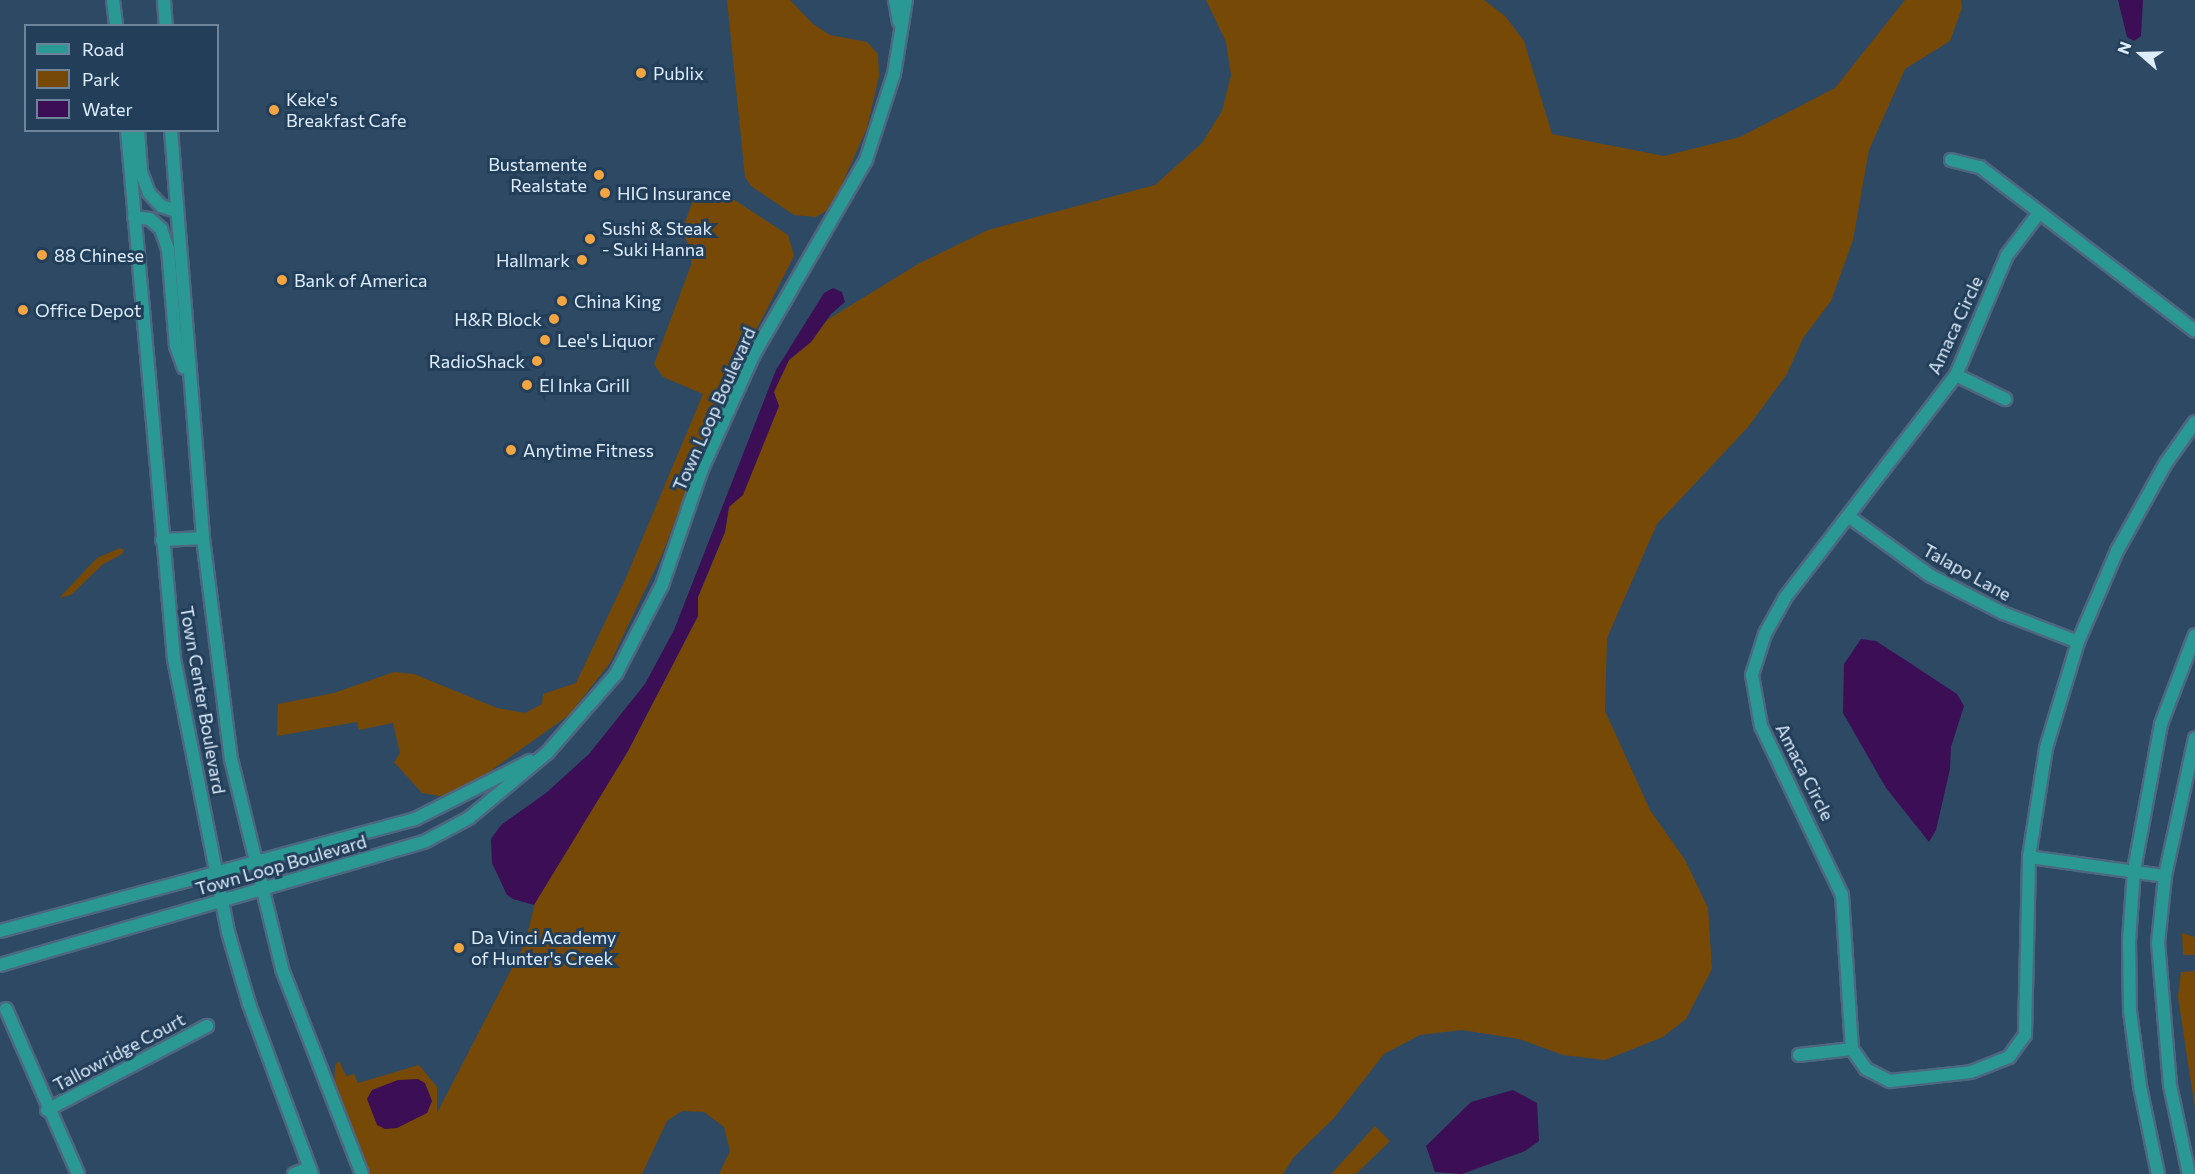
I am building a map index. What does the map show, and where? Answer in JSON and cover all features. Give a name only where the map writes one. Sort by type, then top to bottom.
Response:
[{"type":"street","points":[[113,0],[116,24]]},
{"type":"street","points":[[164,0],[166,24]]},
{"type":"street","name":"Town Loop Boulevard","points":[[895,0],[901,32]]},
{"type":"street","name":"Town Loop Boulevard","points":[[0,964],[221,900],[261,892],[424,842],[470,818],[547,753],[616,674],[662,585],[702,470],[754,354],[866,160],[881,123],[906,0]]},
{"type":"street","name":"Town Center Boulevard","points":[[126,132],[174,659],[221,900],[249,1005],[310,1171]]},
{"type":"street","points":[[138,132],[141,172],[149,193],[161,206],[176,211]]},
{"type":"street","name":"Town Center Boulevard","points":[[171,132],[189,383],[220,689],[253,862],[282,969],[362,1174]]},
{"type":"street","points":[[1951,160],[1980,167],[2195,331]]},
{"type":"street","name":"Amaca Circle","points":[[1852,1048],[1842,895],[1761,726],[1752,675],[1765,634],[1785,598],[1956,375],[2007,255],[2039,213]]},
{"type":"street","name":"Town Center Boulevard","points":[[134,217],[150,219],[164,239],[176,346],[189,383]]},
{"type":"street","points":[[1956,375],[2005,399]]},
{"type":"street","points":[[1798,1055],[1852,1048],[1866,1069],[1890,1081],[1971,1072],[2009,1057],[2025,1035],[2029,857],[2046,748],[2078,642],[2117,551],[2166,463],[2195,422]]},
{"type":"street","name":"Talapo Lane","points":[[1848,516],[1931,576],[2003,613],[2078,642]]},
{"type":"street","points":[[162,540],[203,538]]},
{"type":"street","points":[[2158,1174],[2140,1086],[2130,1011],[2128,940],[2134,870],[2161,724],[2195,635]]},
{"type":"street","points":[[2188,1174],[2178,1130],[2161,1011],[2158,943],[2164,876],[2195,738]]},
{"type":"street","name":"Town Loop Boulevard","points":[[0,931],[215,871],[415,819],[547,753]]},
{"type":"street","points":[[2029,857],[2164,876]]},
{"type":"street","points":[[6,1010],[47,1110],[78,1174]]},
{"type":"street","name":"Tallowridge Court","points":[[47,1110],[207,1026]]},
{"type":"street","points":[[294,1174],[310,1171]]},
{"type":"green space","points":[[727,0],[790,0],[813,24],[830,35],[867,42],[878,54],[879,76],[867,128],[839,191],[826,211],[816,217],[794,215],[751,186],[745,177]]},
{"type":"green space","points":[[1206,0],[1484,0],[1505,16],[1524,41],[1552,134],[1664,156],[1740,137],[1835,88],[1905,0],[1961,0],[1962,8],[1950,41],[1905,69],[1869,150],[1853,240],[1831,301],[1803,338],[1787,374],[1748,427],[1657,524],[1607,638],[1605,711],[1650,810],[1685,860],[1708,908],[1712,969],[1686,1019],[1663,1037],[1605,1060],[1563,1055],[1519,1039],[1462,1030],[1420,1035],[1384,1054],[1334,1118],[1294,1157],[1283,1174],[719,1174],[730,1151],[724,1127],[704,1112],[682,1111],[667,1121],[642,1174],[369,1174],[334,1090],[335,1065],[339,1061],[346,1076],[354,1074],[358,1083],[419,1065],[437,1087],[437,1113],[525,943],[536,899],[628,751],[698,616],[698,597],[725,532],[729,507],[743,494],[773,392],[789,360],[811,342],[827,320],[918,264],[988,230],[1155,185],[1202,143],[1222,111],[1231,75],[1226,42]]},
{"type":"green space","points":[[709,189],[719,190],[788,235],[794,256],[721,399],[662,555],[610,663],[569,715],[479,779],[446,797],[422,793],[394,762],[400,753],[393,723],[359,730],[357,722],[277,736],[278,704],[334,693],[394,672],[414,674],[497,708],[525,713],[542,704],[543,694],[576,683],[625,580],[703,394],[663,377],[654,364],[691,265],[692,254],[682,230],[694,198]]},
{"type":"green space","points":[[120,548],[124,550],[122,554],[102,565],[71,595],[59,598],[97,558]]},
{"type":"green space","points":[[2182,933],[2195,937],[2195,955],[2183,955]]},
{"type":"green space","points":[[2195,971],[2195,1109],[2178,997],[2181,972]]},
{"type":"green space","points":[[1375,1126],[1390,1141],[1356,1174],[1331,1174]]},
{"type":"water","points":[[2118,0],[2143,0],[2141,36],[2134,41],[2127,37]]},
{"type":"water","points":[[833,288],[842,292],[845,302],[831,314],[811,342],[789,360],[774,392],[779,406],[743,495],[729,507],[725,532],[698,597],[698,616],[628,751],[534,905],[513,899],[507,895],[492,863],[491,839],[501,825],[546,793],[589,754],[645,684],[674,630],[776,370],[824,293]]},
{"type":"water","points":[[1861,639],[1876,641],[1913,665],[1957,694],[1964,706],[1951,747],[1950,769],[1936,830],[1929,842],[1886,788],[1843,713],[1844,664]]},
{"type":"water","points":[[418,1079],[425,1083],[432,1101],[427,1113],[397,1128],[385,1129],[377,1125],[367,1099],[372,1090],[398,1080]]},
{"type":"water","points":[[1513,1090],[1537,1103],[1539,1141],[1525,1151],[1462,1174],[1435,1172],[1426,1146],[1471,1102]]},
{"type":"place","name":"Publix","points":[[641,73]]},
{"type":"place","name":"Keke's Breakfast Cafe","points":[[274,110]]},
{"type":"place","name":"Bustamente Realstate","points":[[599,175]]},
{"type":"place","name":"HIG Insurance","points":[[605,193]]},
{"type":"place","name":"Sushi & Steak - Suki Hanna","points":[[590,239]]},
{"type":"place","name":"88 Chinese","points":[[42,255]]},
{"type":"place","name":"Hallmark","points":[[582,260]]},
{"type":"place","name":"Bank of America","points":[[282,280]]},
{"type":"place","name":"China King","points":[[562,301]]},
{"type":"place","name":"Office Depot","points":[[23,310]]},
{"type":"place","name":"H&R Block","points":[[554,319]]},
{"type":"place","name":"Lee's Liquor","points":[[545,340]]},
{"type":"place","name":"RadioShack","points":[[537,361]]},
{"type":"place","name":"El Inka Grill","points":[[527,385]]},
{"type":"place","name":"Anytime Fitness","points":[[511,450]]},
{"type":"place","name":"Da Vinci Academy of Hunter's Creek","points":[[459,948]]}]
